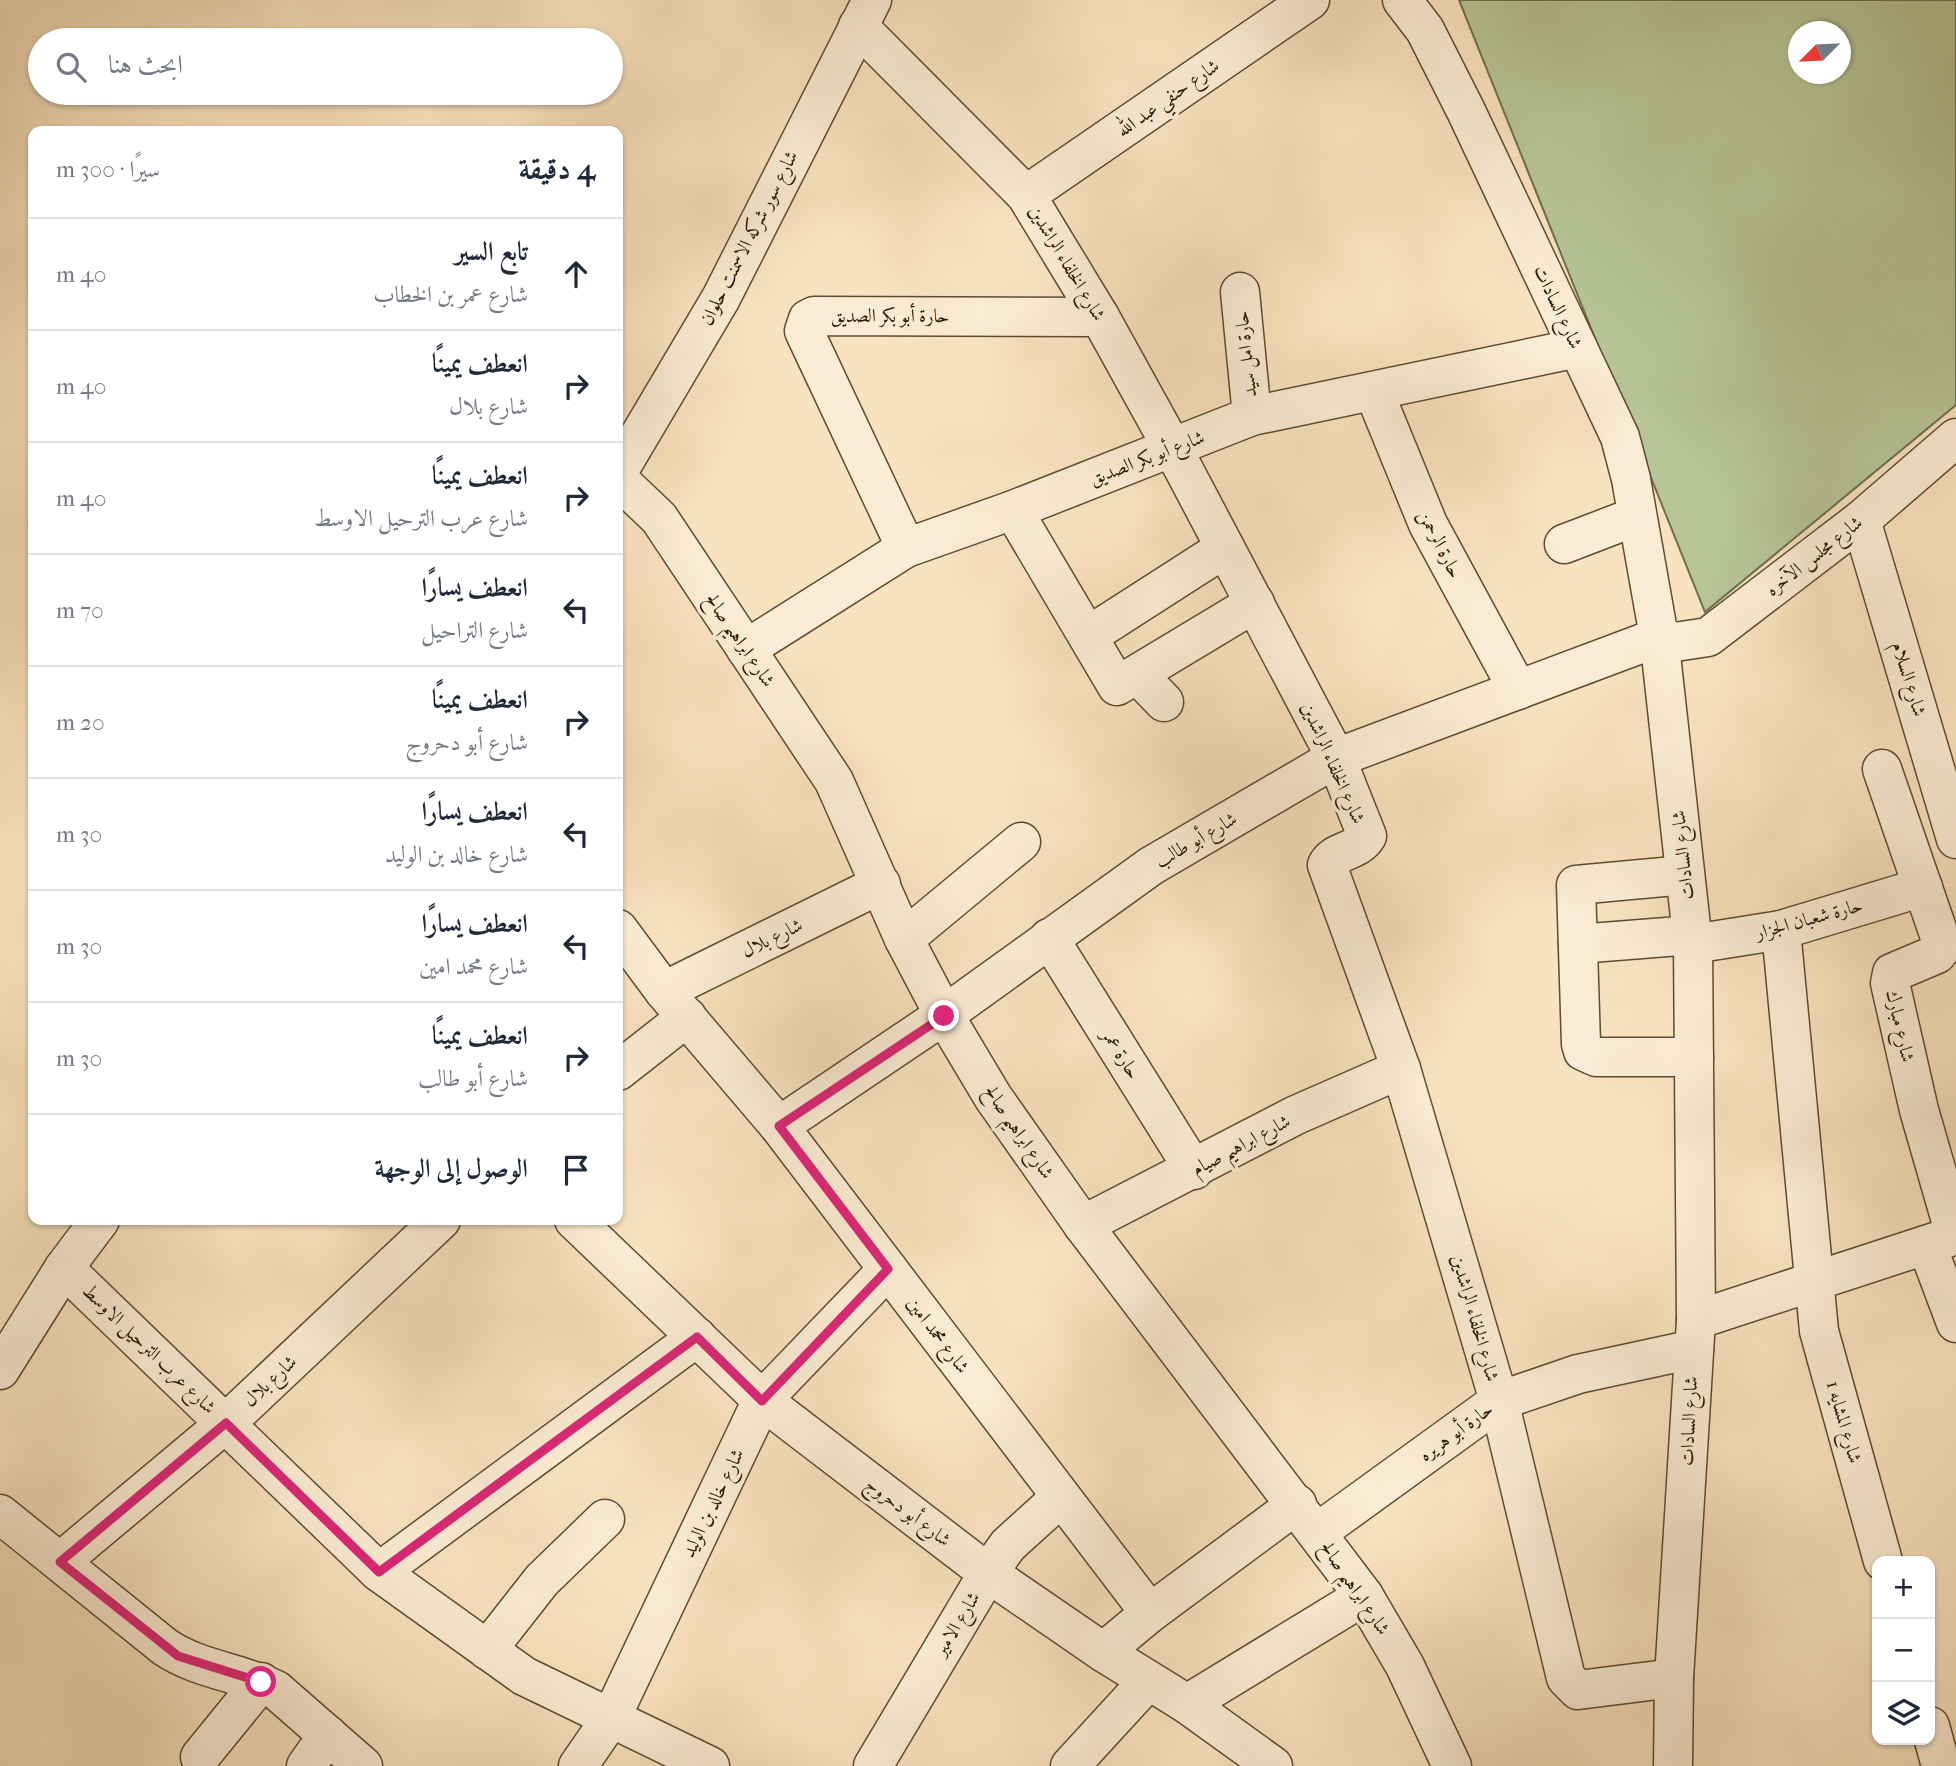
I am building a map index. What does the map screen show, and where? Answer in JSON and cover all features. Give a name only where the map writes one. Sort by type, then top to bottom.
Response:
[{"type":"street","name":"شارع حنفي عبد الله","points":[[1026,195],[1310,0]]},
{"type":"street","name":"شارع السادات","points":[[1402,0],[1425,30],[1466,111],[1620,437],[1659,637],[1693,940],[1695,1335],[1674,1678],[1673,1766]]},
{"type":"street","name":"شارع الخلفاء الراشدين","points":[[865,13],[1026,195],[1100,317],[1173,449],[1336,758],[1367,836],[1360,845],[1329,860],[1327,865],[1401,1069],[1499,1401],[1570,1685],[1577,1690],[1587,1690],[1674,1678]]},
{"type":"street","name":"شارع سور شركه الاسمنت حلوان","points":[[623,464],[721,298],[865,13]]},
{"type":"street","name":"حارة امل سيد","points":[[1240,292],[1252,416]]},
{"type":"street","name":"حارة أبو بكر الصديق","points":[[906,548],[804,331],[808,319],[814,316],[1100,317]]},
{"type":"street","name":"شارع أبو بكر الصديق","points":[[746,649],[906,548],[1173,449],[1252,416],[1578,348]]},
{"type":"street","name":"حارة الرحمن","points":[[1374,392],[1428,524],[1518,690]]},
{"type":"street","name":"شارع مجلس الآخره","points":[[1659,637],[1683,642],[1708,638],[1953,451]]},
{"type":"street","name":"شارع ابراهيم صالح","points":[[623,484],[659,518],[834,781],[904,939],[944,1016],[993,1097],[1083,1225],[1364,1596],[1405,1666],[1452,1766]]},
{"type":"street","points":[[1013,510],[1117,686],[1255,603]]},
{"type":"street","points":[[1564,544],[1637,516]]},
{"type":"street","name":"شارع السلام","points":[[1861,520],[1956,839]]},
{"type":"street","points":[[1088,636],[1225,548]]},
{"type":"street","name":"شارع أبو طالب","points":[[779,1126],[944,1016],[1151,866],[1336,758],[1659,637]]},
{"type":"street","points":[[1138,675],[1164,702]]},
{"type":"street","name":"شارع مبارك","points":[[1882,769],[1942,946],[1937,954],[1892,973],[1890,983],[1946,1238]]},
{"type":"street","points":[[904,939],[1021,842]]},
{"type":"street","points":[[1685,875],[1579,883],[1576,889],[1583,1051],[1595,1057],[1694,1057]]},
{"type":"street","name":"شارع بلال","points":[[623,1065],[676,1004],[881,884]]},
{"type":"street","name":"حارة شعبان الجزار","points":[[1578,944],[1693,940],[1781,930],[1923,887]]},
{"type":"street","name":"شارع المشايه 1","points":[[1781,930],[1816,1281],[1816,1306],[1825,1355],[1882,1556]]},
{"type":"street","name":"شارع محمد امين","points":[[623,935],[676,1004],[779,1126],[1150,1613]]},
{"type":"street","name":"حارة عمر","points":[[1049,938],[1194,1170]]},
{"type":"street","name":"شارع ابراهيم صيام","points":[[1083,1225],[1296,1115],[1401,1069]]},
{"type":"street","points":[[0,1370],[64,1268],[96,1225]]},
{"type":"street","name":"شارع بلال","points":[[60,1562],[226,1423],[436,1225]]},
{"type":"street","name":"شارع أبو دحروج","points":[[579,1225],[762,1401],[988,1573],[1103,1652],[1187,1704],[1273,1766]]},
{"type":"street","points":[[1695,1335],[1816,1281],[1946,1238],[1956,1323]]},
{"type":"street","name":"شارع عرب الترحيل الاوسط","points":[[64,1268],[379,1572],[524,1676],[710,1766]]},
{"type":"street","name":"شارع خالد بن الوليد","points":[[579,1766],[611,1718],[762,1401],[888,1269]]},
{"type":"street","name":"حارة أبو هريره","points":[[1103,1652],[1150,1613],[1499,1401],[1695,1335]]},
{"type":"street","points":[[379,1572],[697,1337]]},
{"type":"street","name":"شارع الامير","points":[[873,1766],[988,1573],[1008,1545],[1061,1497]]},
{"type":"street","points":[[0,1514],[178,1656],[261,1682],[276,1690],[363,1766]]},
{"type":"street","points":[[487,1650],[542,1580],[605,1518]]},
{"type":"street","points":[[1187,1704],[1364,1596]]},
{"type":"street","points":[[1070,1766],[1148,1681]]},
{"type":"street","points":[[200,1757],[261,1682]]},
{"type":"street","points":[[306,1766],[328,1735]]},
{"type":"street","points":[[1935,1744],[1941,1766]]},
{"type":"green space","points":[[1459,0],[1956,0],[1956,405],[1705,612]]},
{"type":"route","points":[[261,1682],[178,1656],[60,1562],[226,1423],[379,1572],[697,1337],[762,1401],[888,1269],[779,1126],[944,1016]]}]
